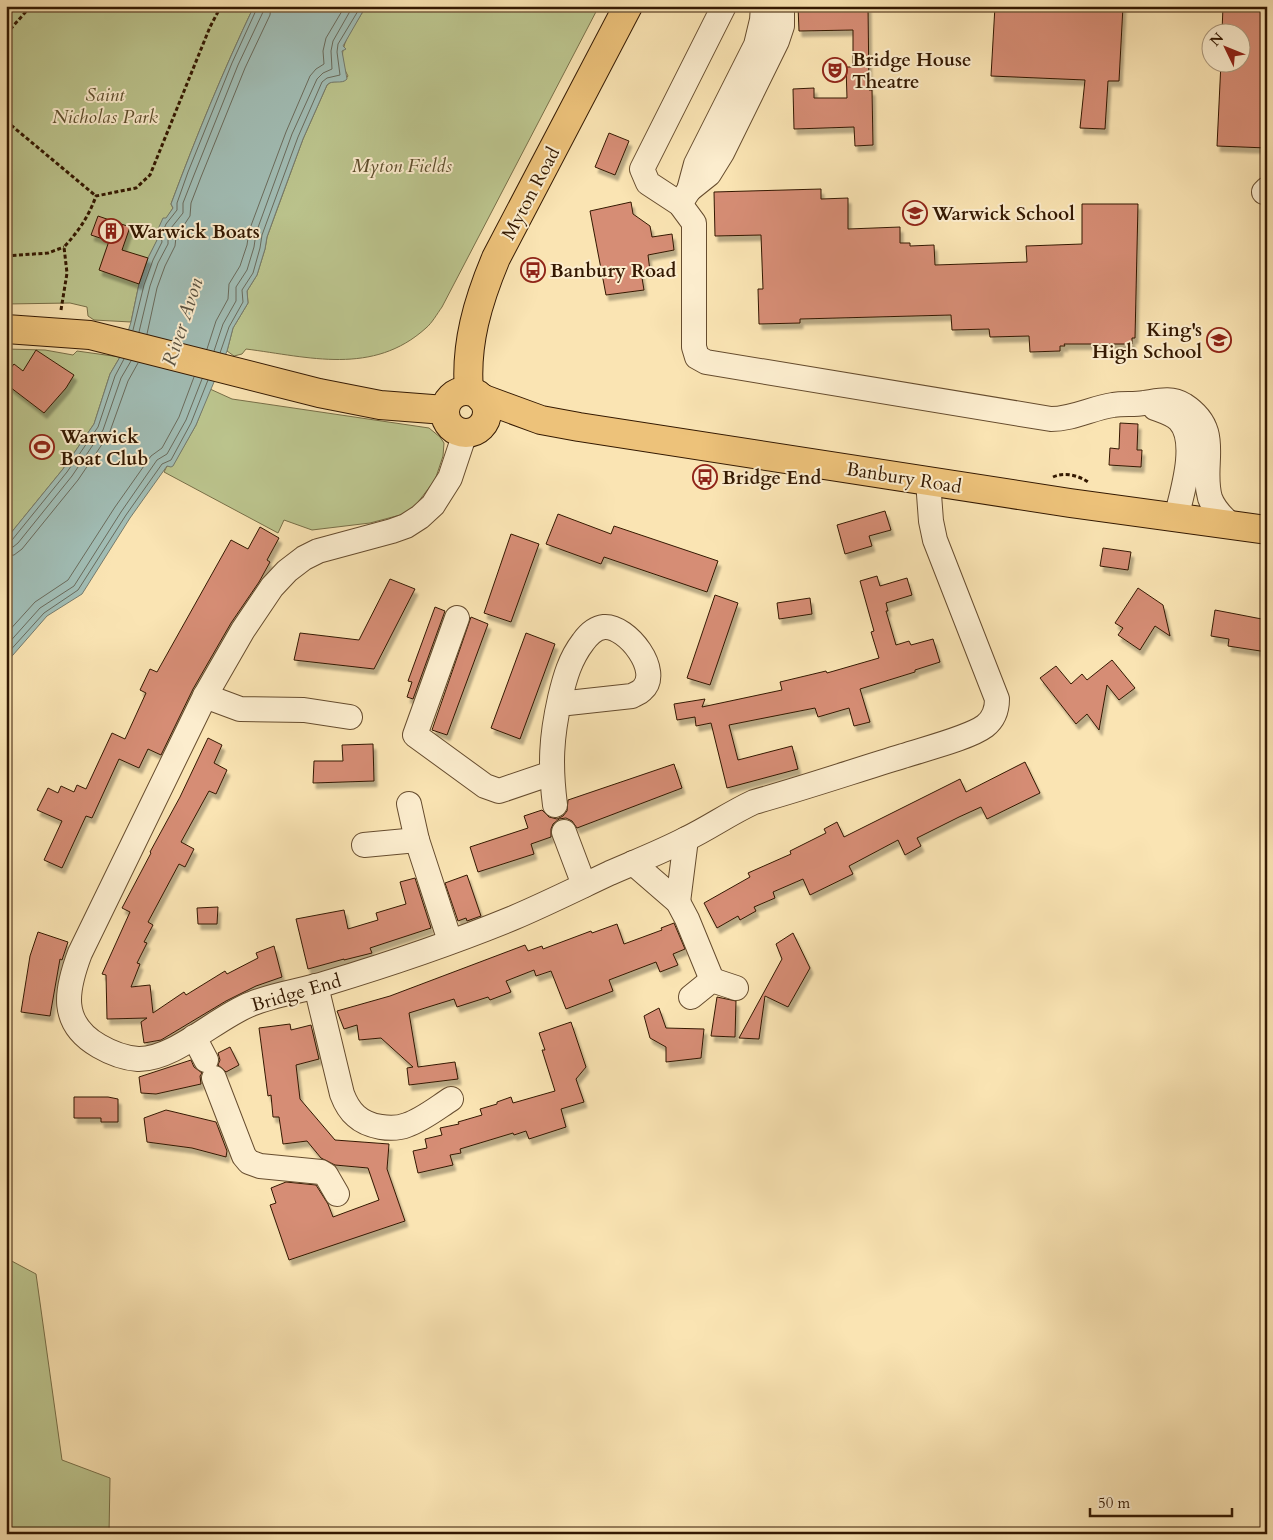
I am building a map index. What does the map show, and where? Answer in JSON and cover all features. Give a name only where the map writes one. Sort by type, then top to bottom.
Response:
[{"type":"main road","name":"Myton Road","points":[[475,394],[468,364],[477,310],[486,283],[496,258],[628,6]]},
{"type":"main road","points":[[6,329],[90,335],[319,393],[380,405],[445,410]]},
{"type":"main road","points":[[463,391],[475,394],[487,409],[485,421],[473,430],[453,428],[449,424],[445,410],[452,396],[463,391]]},
{"type":"main road","name":"Banbury Road","points":[[475,394],[541,420],[928,481],[1267,530]]},
{"type":"main road","name":"Banbury Road","points":[[473,430],[541,420]]},
{"type":"street","points":[[685,197],[648,183],[642,169],[724,6]]},
{"type":"street","points":[[762,6],[762,20],[756,45],[696,164],[685,197],[694,223],[694,347],[697,357],[706,362],[1051,419],[1064,419],[1113,405],[1142,404],[1162,400],[1175,401],[1188,408],[1201,420],[1208,437],[1208,484],[1211,500],[1231,525]]},
{"type":"street","points":[[685,197],[709,174],[732,136],[775,47],[782,26],[782,6]]},
{"type":"street","points":[[1142,404],[1172,415],[1184,427],[1189,448],[1186,476],[1176,518]]},
{"type":"street","name":"Bridge End","points":[[473,430],[450,478],[433,505],[420,517],[406,526],[318,551],[304,558],[287,571],[260,604],[205,696],[80,953],[70,982],[68,998],[70,1010],[82,1034],[92,1042],[115,1054],[140,1059],[155,1056],[169,1051],[248,1005],[406,959],[513,918],[686,839],[754,802],[976,731],[990,721],[997,707],[997,699],[935,540],[931,521],[928,481]]},
{"type":"street","points":[[457,618],[414,735],[485,786],[499,791],[552,773]]},
{"type":"street","points":[[205,696],[240,709],[304,710],[350,717]]},
{"type":"street","points":[[555,805],[552,773],[554,723],[559,704]]},
{"type":"street","points":[[409,804],[417,840],[450,941]]},
{"type":"street","points":[[564,832],[584,885]]},
{"type":"street","points":[[678,902],[686,839]]},
{"type":"street","points":[[364,845],[417,840]]},
{"type":"street","points":[[633,863],[678,902],[712,980],[736,988]]},
{"type":"street","points":[[691,997],[712,980]]},
{"type":"street","points":[[316,986],[342,1094],[345,1103],[356,1117],[379,1127],[400,1128],[409,1125],[451,1099]]},
{"type":"street","points":[[194,1037],[210,1069],[244,1156],[249,1162],[260,1166],[321,1172],[326,1175],[337,1194]]},
{"type":"path","points":[[6,34],[31,6]]},
{"type":"path","points":[[96,196],[136,188],[150,175],[210,27],[221,6]]},
{"type":"path","points":[[6,121],[96,196]]},
{"type":"path","points":[[6,256],[48,253],[64,247],[79,229],[91,210],[96,196]]},
{"type":"path","points":[[62,303],[67,272],[64,247]]},
{"type":"green space","name":"Saint Nicholas Park","points":[[6,6],[254,6],[200,129],[171,204],[173,208],[154,238],[158,239],[148,258],[139,284],[131,322],[94,320],[88,316],[87,307],[70,303],[6,304]]},
{"type":"green space","name":"Myton Fields","points":[[366,6],[599,6],[442,307],[428,326],[406,343],[384,353],[362,358],[340,360],[317,359],[246,349],[242,354],[234,356],[227,351],[233,328],[248,303],[247,291],[257,275],[267,237],[303,139],[327,85],[331,82],[344,81],[348,76],[342,57],[346,40]]},
{"type":"green space","name":"Warwick Boat Club","points":[[6,349],[45,350],[73,355],[77,351],[120,357],[110,374],[94,424],[63,469],[6,539]]},
{"type":"green space","points":[[210,389],[232,399],[429,428],[444,443],[443,456],[435,480],[415,506],[404,514],[370,523],[312,530],[284,520],[278,533],[164,472],[167,466],[173,465],[196,425]]},
{"type":"green space","points":[[6,1258],[36,1274],[62,1460],[110,1478],[109,1534],[6,1534]]},
{"type":"water","name":"River Avon","points":[[254,6],[366,6],[343,46],[346,49],[342,51],[347,79],[327,85],[303,139],[276,212],[257,275],[247,291],[248,303],[233,328],[227,351],[196,425],[173,466],[167,466],[130,518],[82,594],[47,616],[6,663],[6,539],[63,469],[94,424],[110,374],[120,357],[131,322],[139,284],[148,258],[157,240],[154,238],[163,218],[166,218],[173,208],[171,204],[200,129]]},
{"type":"building","points":[[798,6],[868,6],[869,90],[872,90],[873,145],[855,146],[854,127],[794,129],[793,89],[814,88],[814,98],[847,98],[846,67],[853,67],[853,30],[799,31]]},
{"type":"building","points":[[995,6],[1123,6],[1119,81],[1108,81],[1105,129],[1080,128],[1085,80],[991,76]]},
{"type":"building","points":[[1223,6],[1267,6],[1267,148],[1217,146],[1221,72],[1250,72],[1250,22],[1222,22]]},
{"type":"building","points":[[609,133],[629,141],[615,175],[595,167]]},
{"type":"building","points":[[821,189],[821,199],[848,198],[848,229],[900,227],[900,243],[910,243],[910,246],[934,245],[935,265],[1027,262],[1026,246],[1082,244],[1082,204],[1138,204],[1135,338],[1132,338],[1132,344],[1064,344],[1065,346],[1060,346],[1060,351],[1030,352],[1029,336],[990,337],[989,329],[952,330],[951,315],[800,319],[800,323],[759,324],[758,289],[763,289],[761,235],[715,236],[714,192]]},
{"type":"building","points":[[631,202],[633,214],[650,226],[652,237],[672,234],[674,250],[648,255],[650,271],[641,272],[644,290],[606,295],[590,211]]},
{"type":"building","points":[[98,216],[130,227],[122,250],[148,258],[139,284],[99,270],[109,241],[91,235]]},
{"type":"building","points":[[36,350],[74,375],[66,388],[44,413],[6,384],[6,374],[14,364],[23,371]]},
{"type":"building","points":[[1120,423],[1138,424],[1137,450],[1142,450],[1141,467],[1109,465],[1110,448],[1119,449]]},
{"type":"building","points":[[885,511],[891,530],[869,536],[872,546],[845,554],[837,525]]},
{"type":"building","points":[[558,514],[611,534],[614,526],[718,561],[707,592],[604,557],[601,564],[546,544]]},
{"type":"building","points":[[260,527],[279,538],[267,560],[270,562],[259,582],[231,623],[193,689],[161,755],[148,749],[139,768],[119,759],[92,818],[86,816],[62,868],[44,860],[62,821],[37,810],[48,788],[58,793],[61,786],[74,792],[77,785],[86,789],[112,733],[125,739],[146,693],[140,690],[150,669],[157,672],[231,540],[248,549]]},
{"type":"building","points":[[511,534],[539,544],[511,622],[484,613]]},
{"type":"building","points":[[1103,548],[1131,552],[1128,570],[1100,566]]},
{"type":"building","points":[[877,576],[880,586],[907,578],[912,595],[886,603],[888,611],[886,611],[896,645],[909,641],[911,645],[933,639],[940,662],[860,689],[870,722],[854,726],[849,708],[818,717],[815,708],[729,725],[738,760],[792,746],[798,769],[727,788],[711,723],[696,726],[695,717],[677,720],[674,704],[705,699],[702,707],[782,690],[780,682],[826,671],[827,673],[879,658],[871,632],[874,631],[860,581]]},
{"type":"building","points":[[390,579],[415,589],[374,669],[294,660],[300,633],[359,640]]},
{"type":"building","points":[[1138,588],[1163,605],[1170,636],[1155,626],[1140,650],[1118,635],[1123,628],[1115,623]]},
{"type":"building","points":[[715,595],[738,603],[710,685],[687,678]]},
{"type":"building","points":[[810,598],[812,614],[779,619],[777,603]]},
{"type":"building","points":[[435,607],[445,611],[413,699],[407,697],[412,682],[408,681]]},
{"type":"building","points":[[1215,610],[1267,620],[1267,652],[1228,646],[1229,639],[1211,636]]},
{"type":"building","points":[[471,617],[488,624],[447,735],[432,730]]},
{"type":"building","points":[[526,633],[555,644],[520,739],[491,728]]},
{"type":"building","points":[[1112,660],[1135,688],[1119,700],[1107,685],[1099,730],[1087,714],[1076,724],[1040,678],[1056,666],[1071,684],[1082,674],[1087,680]]},
{"type":"building","points":[[208,738],[222,745],[214,763],[227,770],[216,794],[209,791],[181,842],[194,849],[185,867],[179,864],[148,922],[153,925],[144,942],[147,943],[137,963],[140,964],[131,987],[150,985],[153,1013],[184,992],[186,995],[225,971],[227,974],[258,958],[256,953],[274,946],[282,977],[256,986],[226,1001],[161,1040],[144,1043],[141,1022],[147,1018],[107,1019],[106,975],[102,974],[130,912],[122,908],[180,797]]},
{"type":"building","points":[[373,744],[374,781],[313,783],[314,761],[343,761],[342,745]]},
{"type":"building","points":[[1025,762],[1040,793],[987,819],[981,807],[917,838],[921,846],[905,855],[898,840],[849,866],[853,874],[810,895],[803,879],[773,892],[775,898],[754,907],[756,911],[740,920],[738,916],[717,928],[704,903],[750,877],[748,873],[791,854],[790,851],[826,833],[824,829],[837,822],[844,837],[960,779],[966,792]]},
{"type":"building","points":[[674,764],[682,788],[577,828],[572,821],[566,818],[559,819],[553,824],[551,837],[531,844],[534,854],[478,872],[470,847],[528,828],[524,816],[542,810],[549,817],[557,819],[567,811],[568,800]]},
{"type":"building","points":[[467,875],[481,916],[467,921],[466,918],[458,921],[445,883]]},
{"type":"building","points":[[415,878],[431,928],[370,948],[372,953],[308,969],[296,919],[344,910],[348,929],[378,920],[376,913],[406,904],[400,882]]},
{"type":"building","points":[[218,907],[217,924],[198,924],[197,908]]},
{"type":"building","points":[[674,923],[685,949],[673,954],[678,965],[660,972],[656,962],[609,980],[613,991],[566,1009],[551,971],[536,976],[534,970],[506,981],[511,992],[490,1000],[488,997],[457,1007],[454,999],[409,1013],[418,1067],[455,1062],[458,1079],[409,1085],[407,1068],[413,1067],[381,1038],[359,1040],[357,1025],[344,1029],[337,1011],[390,996],[525,945],[528,951],[542,946],[543,949],[591,931],[592,933],[617,924],[624,944],[662,930],[661,928]]},
{"type":"building","points":[[38,932],[68,942],[62,960],[60,959],[50,1016],[21,1012],[30,956]]},
{"type":"building","points":[[793,933],[810,968],[788,1007],[765,996],[759,1039],[739,1038],[782,959],[776,944]]},
{"type":"building","points":[[717,997],[736,1001],[735,1037],[711,1036]]},
{"type":"building","points":[[659,1008],[666,1028],[704,1029],[701,1058],[666,1062],[666,1047],[650,1038],[644,1016]]},
{"type":"building","points":[[571,1022],[586,1067],[576,1079],[584,1102],[561,1109],[566,1127],[529,1139],[526,1131],[514,1135],[513,1133],[460,1149],[461,1153],[450,1155],[453,1165],[418,1173],[413,1151],[427,1148],[425,1139],[442,1135],[440,1128],[459,1124],[458,1122],[482,1115],[480,1109],[511,1097],[513,1103],[555,1091],[542,1050],[545,1050],[539,1033]]},
{"type":"building","points":[[290,1024],[291,1030],[311,1025],[319,1059],[296,1065],[300,1099],[335,1140],[389,1144],[387,1169],[405,1221],[289,1260],[270,1205],[276,1203],[271,1188],[286,1182],[316,1185],[328,1204],[333,1217],[379,1200],[368,1168],[335,1165],[321,1158],[307,1141],[283,1144],[279,1117],[273,1117],[271,1095],[268,1096],[259,1028]]},
{"type":"building","points":[[230,1047],[239,1065],[226,1072],[218,1065],[220,1060],[218,1053]]},
{"type":"building","points":[[191,1060],[194,1067],[202,1073],[200,1076],[201,1084],[156,1094],[141,1093],[139,1077]]},
{"type":"building","points":[[74,1097],[108,1097],[118,1099],[118,1122],[101,1122],[101,1118],[74,1118]]},
{"type":"building","points":[[166,1110],[216,1122],[227,1151],[226,1157],[192,1148],[147,1142],[144,1118]]},
{"type":"place","name":"Bridge House Theatre","points":[[835,70]]},
{"type":"place","name":"Warwick School","points":[[915,213]]},
{"type":"place","name":"Warwick Boats","points":[[111,231]]},
{"type":"place","name":"Banbury Road","points":[[533,270]]},
{"type":"place","name":"King's High School","points":[[1219,340]]},
{"type":"place","name":"Warwick Boat Club","points":[[42,447]]},
{"type":"place","name":"Bridge End","points":[[705,477]]}]
